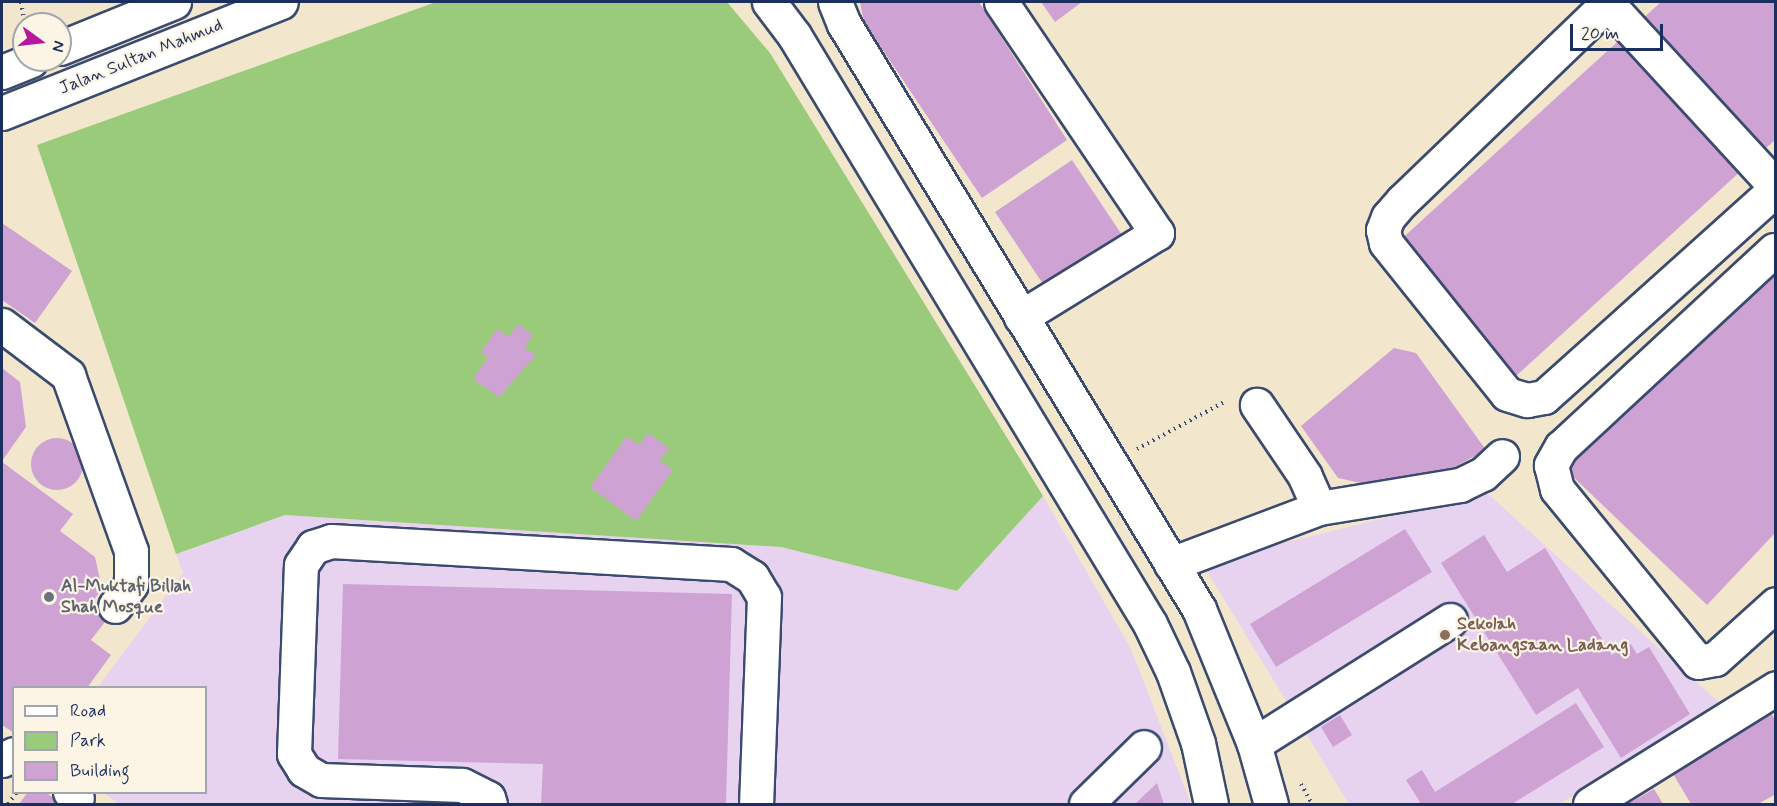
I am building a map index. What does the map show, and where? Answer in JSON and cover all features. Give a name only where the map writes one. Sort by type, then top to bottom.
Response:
[{"type":"main road","points":[[72,43],[174,2]]},
{"type":"main road","name":"Jalan Sultan Mahmud","points":[[2,114],[280,2]]},
{"type":"main road","points":[[769,2],[794,35],[1150,624],[1173,672],[1198,743],[1211,804]]},
{"type":"main road","points":[[835,2],[850,34],[1199,609],[1254,744],[1271,804]]},
{"type":"main road","points":[[1001,2],[1157,233],[1021,317]]},
{"type":"main road","points":[[1608,2],[1776,188],[1544,397],[1527,400],[1507,394],[1386,243],[1383,230],[1388,217],[1402,201],[1608,2]]},
{"type":"main road","points":[[1741,220],[1775,250],[1561,447],[1551,465],[1557,489],[1698,662],[1715,659],[1776,604]]},
{"type":"main road","points":[[2,325],[68,375],[131,551],[131,584],[115,606]]},
{"type":"main road","points":[[1257,405],[1305,476],[1319,508]]},
{"type":"main road","points":[[1171,564],[1319,508],[1460,486],[1483,474],[1502,456]]},
{"type":"main road","points":[[490,804],[488,798],[462,785],[321,780],[304,771],[294,754],[301,566],[313,547],[331,541],[731,564],[752,577],[764,597],[756,804]]},
{"type":"main road","points":[[1254,744],[1450,620]]},
{"type":"main road","points":[[1590,804],[1776,688]]},
{"type":"main road","points":[[1086,804],[1144,747]]},
{"type":"path","points":[[1110,464],[1229,399],[1245,399],[1257,405]]},
{"type":"shaded area","name":"Sekolah Kebangsaan Ladang","points":[[1487,493],[1723,706],[1559,804],[1349,804],[1202,563]]},
{"type":"shaded area","points":[[1043,496],[1131,649],[1191,804],[119,804],[104,794],[207,794],[207,686],[98,686],[183,573],[176,554],[285,515],[781,547],[957,591]]},
{"type":"green space","points":[[436,2],[727,2],[770,53],[1043,496],[957,591],[781,547],[285,515],[176,554],[37,145]]},
{"type":"building","points":[[860,2],[979,2],[1067,140],[982,198],[864,22]]},
{"type":"building","points":[[1041,2],[1082,2],[1055,22]]},
{"type":"building","points":[[1661,2],[1776,2],[1776,139],[1516,376],[1396,244]]},
{"type":"building","points":[[1072,160],[1126,241],[1049,293],[995,212]]},
{"type":"building","points":[[2,223],[72,271],[35,323],[2,300]]},
{"type":"building","points":[[1761,260],[1776,274],[1776,532],[1707,605],[1565,469]]},
{"type":"building","points":[[518,324],[533,335],[524,348],[536,355],[499,397],[473,379],[488,357],[481,352],[497,329],[509,337]]},
{"type":"building","points":[[1394,348],[1416,353],[1486,450],[1406,493],[1338,478],[1301,426]]},
{"type":"building","points":[[2,368],[20,382],[26,427],[2,461]]},
{"type":"building","points":[[648,433],[669,448],[660,461],[673,470],[636,521],[590,487],[627,436],[639,445]]},
{"type":"building","points":[[52,438],[62,438],[76,445],[83,464],[76,483],[62,490],[52,490],[42,486],[35,479],[31,469],[31,459],[35,449],[42,442]]},
{"type":"building","name":"Al-Muktafi Billah Shah Mosque","points":[[2,462],[73,514],[60,531],[95,557],[102,589],[90,605],[108,618],[91,640],[111,655],[88,686],[12,686],[12,732],[2,725]]},
{"type":"building","points":[[1405,529],[1432,572],[1276,667],[1250,624]]},
{"type":"building","points":[[1484,535],[1507,572],[1545,548],[1612,655],[1630,643],[1637,654],[1649,647],[1690,714],[1621,758],[1578,688],[1536,715],[1441,563]]},
{"type":"building","points":[[343,584],[732,594],[726,804],[541,804],[543,764],[338,759]]},
{"type":"building","points":[[1576,703],[1604,747],[1512,804],[1416,804],[1420,802],[1406,780],[1422,770],[1435,792]]},
{"type":"building","points":[[1769,710],[1776,721],[1776,794],[1758,804],[1691,804],[1669,767]]},
{"type":"building","points":[[1340,715],[1352,735],[1333,747],[1321,727]]},
{"type":"building","points":[[1157,783],[1164,804],[1135,804]]},
{"type":"building","points":[[1654,789],[1663,804],[1628,804]]},
{"type":"building","points":[[26,794],[48,794],[62,804],[19,804]]},
{"type":"place","name":"Al-Muktafi Billah Shah Mosque","points":[[49,597]]},
{"type":"place","name":"Sekolah Kebangsaan Ladang","points":[[1445,635]]}]
